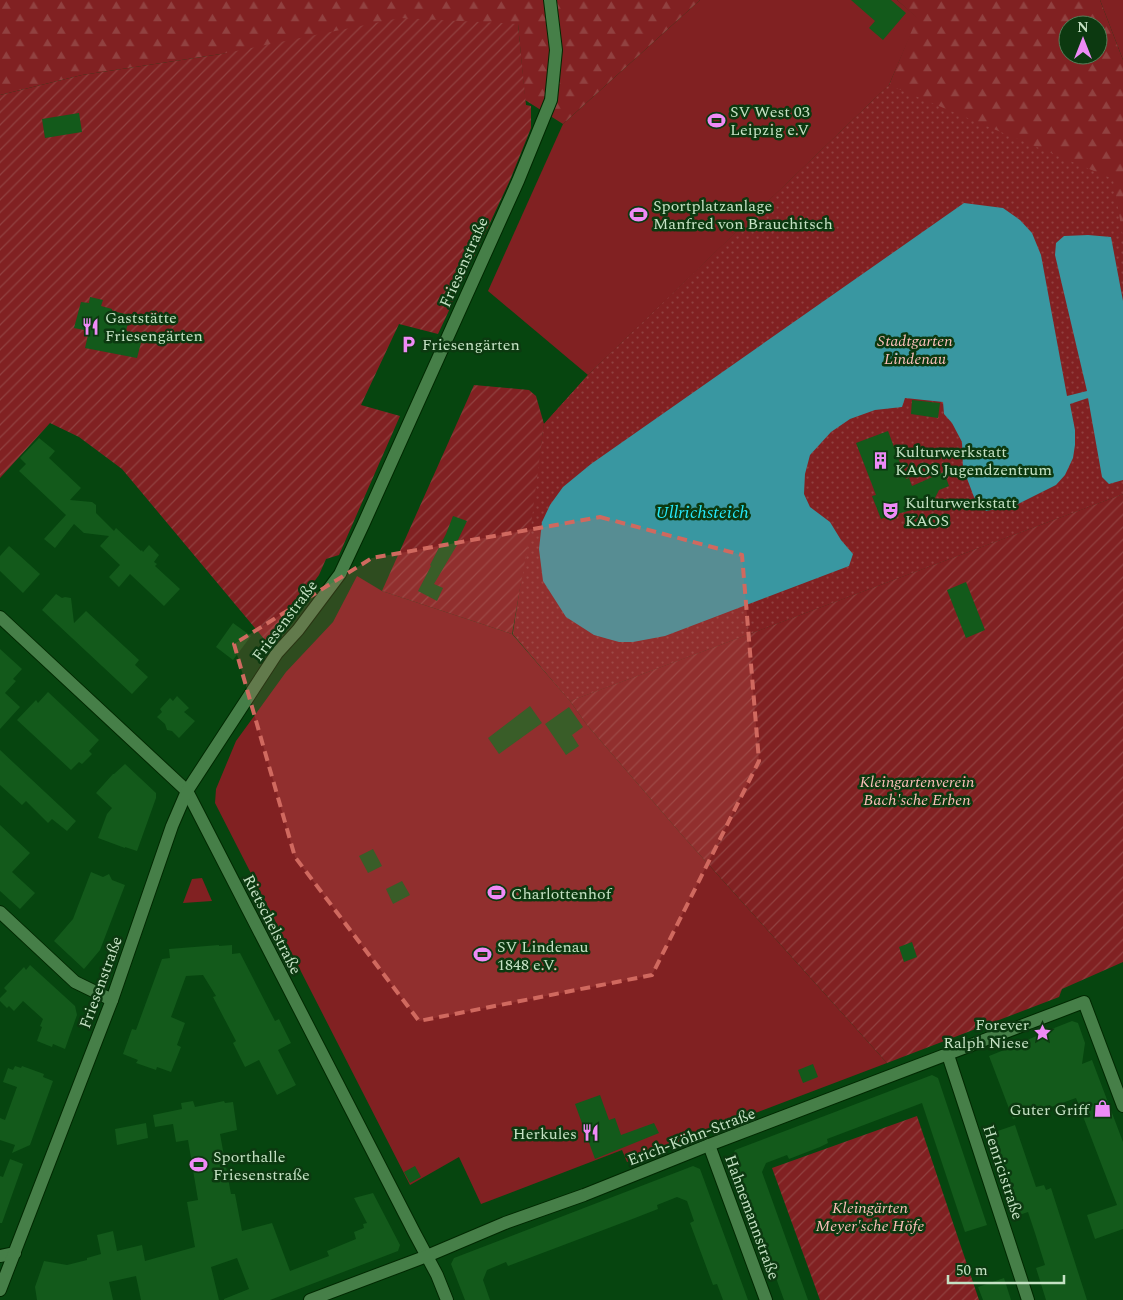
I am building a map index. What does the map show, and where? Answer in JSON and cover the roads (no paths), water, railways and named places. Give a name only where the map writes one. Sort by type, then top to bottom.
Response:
[{"type":"street","name":"Friesenstraße","points":[[0,1290],[112,1000],[172,826],[187,791],[277,654],[298,630],[340,574],[518,181],[551,100],[556,50],[550,0]]},
{"type":"street","name":"Rietschelstraße","points":[[0,617],[187,791],[437,1275],[447,1300]]},
{"type":"street","points":[[0,912],[75,982],[112,1000]]},
{"type":"street","name":"Erich-Köhn-Straße","points":[[310,1300],[427,1256],[505,1223],[584,1195],[1084,1002],[1123,1106]]},
{"type":"street","name":"Henricistraße","points":[[948,1055],[1028,1300]]},
{"type":"street","name":"Hahnemannstraße","points":[[710,1145],[766,1300]]},
{"type":"street","points":[[0,1256],[15,1254]]},
{"type":"water","name":"Ullrichsteich","points":[[964,203],[1003,208],[1020,220],[1032,233],[1041,255],[1067,396],[1087,391],[1055,255],[1056,243],[1064,236],[1088,235],[1111,237],[1123,301],[1123,480],[1109,484],[1102,477],[1088,398],[1070,404],[1075,430],[1073,458],[1065,475],[1056,485],[1016,505],[986,511],[974,497],[963,468],[962,442],[952,423],[944,414],[943,402],[905,398],[902,407],[875,410],[850,419],[831,432],[810,455],[805,474],[804,494],[810,507],[830,522],[841,540],[853,554],[849,566],[665,636],[633,642],[619,642],[594,635],[566,617],[543,581],[539,549],[542,522],[550,505],[563,487],[591,464]]},
{"type":"place","name":"SV West 03 Leipzig e.V","points":[[716,120]]},
{"type":"place","name":"Sportplatzanlage Manfred von Brauchitsch","points":[[639,214]]},
{"type":"place","name":"Gaststätte Friesengärten","points":[[91,326]]},
{"type":"place","name":"Friesengärten","points":[[408,344]]},
{"type":"place","name":"Kulturwerkstatt KAOS Jugendzentrum","points":[[881,460]]},
{"type":"place","name":"Kulturwerkstatt KAOS","points":[[891,511]]},
{"type":"place","name":"Charlottenhof","points":[[497,893]]},
{"type":"place","name":"SV Lindenau 1848 e.V.","points":[[483,955]]},
{"type":"place","name":"Forever Ralph Niese","points":[[1043,1033]]},
{"type":"place","name":"Guter Griff","points":[[1103,1109]]},
{"type":"place","name":"Herkules","points":[[591,1133]]},
{"type":"place","name":"Sporthalle Friesenstraße","points":[[199,1165]]},
{"type":"park label","name":"Stadtgarten Lindenau","points":[[915,349]]},
{"type":"park label","name":"Kleingartenverein Bach'sche Erben","points":[[917,790]]},
{"type":"park label","name":"Kleingärten Meyer'sche Höfe","points":[[870,1216]]}]
